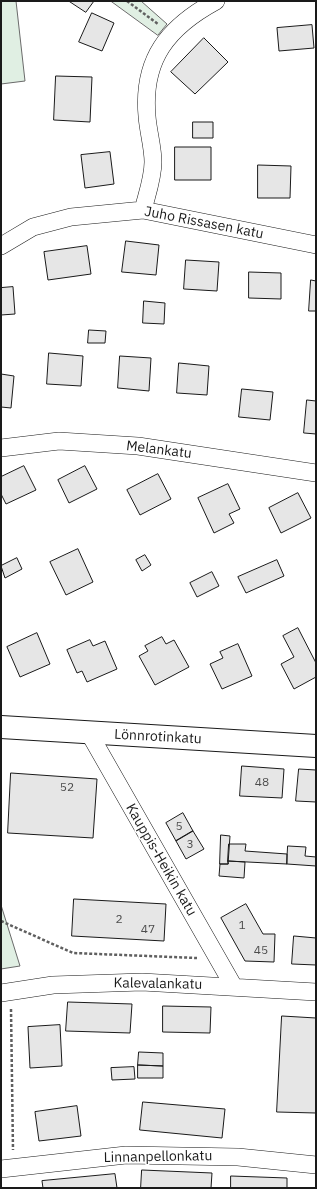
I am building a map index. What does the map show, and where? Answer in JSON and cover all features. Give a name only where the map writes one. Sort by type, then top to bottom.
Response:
[{"type":"street","points":[[143,210],[151,179],[153,162],[147,116],[147,101],[151,71],[162,44],[171,34],[193,14],[216,1]]},
{"type":"street","name":"Juho Rissasen katu","points":[[1,246],[33,227],[71,217],[143,210],[316,245]]},
{"type":"street","name":"Melankatu","points":[[1,448],[59,441],[138,446],[316,473]]},
{"type":"street","name":"Lönnrotinkatu","points":[[1,728],[316,746]]},
{"type":"street","name":"Kauppis-Heikin katu","points":[[89,733],[234,987]]},
{"type":"street","name":"Kalevalankatu","points":[[1,993],[53,985],[135,982],[316,992]]},
{"type":"street","name":"Linnanpellonkatu","points":[[7,1168],[126,1155],[238,1157],[316,1165]]},
{"type":"path","points":[[127,1],[171,34]]},
{"type":"path","points":[[1,921],[74,953],[204,958]]},
{"type":"path","points":[[7,1168],[11,1009]]},
{"type":"green space","points":[[1,1],[16,1],[25,81],[1,84]]},
{"type":"green space","points":[[111,1],[141,1],[167,24],[158,35]]},
{"type":"green space","points":[[1,905],[20,966],[1,969]]},
{"type":"building","points":[[69,1],[94,1],[86,12]]},
{"type":"building","points":[[92,13],[114,23],[102,51],[79,42]]},
{"type":"building","points":[[312,25],[314,48],[279,51],[277,28]]},
{"type":"building","points":[[204,38],[228,62],[195,94],[171,72]]},
{"type":"building","points":[[56,76],[92,77],[90,122],[54,120]]},
{"type":"building","points":[[193,122],[213,122],[213,138],[193,138]]},
{"type":"building","points":[[175,147],[211,147],[211,180],[175,180]]},
{"type":"building","points":[[110,152],[114,184],[85,188],[81,155]]},
{"type":"building","points":[[258,165],[291,166],[290,198],[258,198]]},
{"type":"building","points":[[126,241],[159,245],[156,275],[122,272]]},
{"type":"building","points":[[87,246],[91,274],[48,280],[44,252]]},
{"type":"building","points":[[186,260],[219,262],[217,291],[184,289]]},
{"type":"building","points":[[249,272],[281,273],[281,299],[249,298]]},
{"type":"building","points":[[311,280],[316,281],[316,311],[309,311]]},
{"type":"building","points":[[13,287],[15,314],[1,315],[1,288]]},
{"type":"building","points":[[144,301],[165,303],[164,324],[143,323]]},
{"type":"building","points":[[89,330],[106,331],[105,343],[88,343]]},
{"type":"building","points":[[49,353],[83,356],[81,386],[47,384]]},
{"type":"building","points":[[120,356],[151,358],[149,391],[118,388]]},
{"type":"building","points":[[179,363],[209,366],[207,395],[177,393]]},
{"type":"building","points":[[1,374],[14,376],[11,408],[1,407]]},
{"type":"building","points":[[242,389],[273,392],[270,420],[239,417]]},
{"type":"building","points":[[307,400],[316,401],[316,434],[304,433]]},
{"type":"building","points":[[24,466],[36,490],[6,504],[1,494],[1,477]]},
{"type":"building","points":[[85,466],[97,489],[69,503],[58,480]]},
{"type":"building","points":[[158,474],[171,499],[140,515],[127,490]]},
{"type":"building","points":[[228,484],[240,509],[229,514],[234,523],[214,533],[198,498]]},
{"type":"building","points":[[298,493],[311,518],[281,533],[269,508]]},
{"type":"building","points":[[78,549],[93,582],[66,595],[50,562]]},
{"type":"building","points":[[145,555],[151,565],[142,571],[136,560]]},
{"type":"building","points":[[17,558],[22,569],[5,578],[1,566]]},
{"type":"building","points":[[277,560],[284,576],[246,593],[238,577]]},
{"type":"building","points":[[212,572],[219,586],[197,597],[190,583]]},
{"type":"building","points":[[298,628],[316,663],[316,677],[294,689],[281,664],[294,657],[283,636]]},
{"type":"building","points":[[37,633],[50,664],[20,677],[7,647]]},
{"type":"building","points":[[162,637],[166,644],[174,640],[189,667],[155,685],[139,656],[148,651],[145,646]]},
{"type":"building","points":[[90,640],[93,646],[105,641],[117,669],[87,682],[82,671],[77,673],[67,650]]},
{"type":"building","points":[[238,644],[252,676],[222,689],[210,664],[223,658],[220,652]]},
{"type":"building","points":[[242,766],[284,769],[282,798],[240,796]]},
{"type":"building","points":[[299,769],[316,770],[316,802],[296,801]]},
{"type":"building","points":[[11,773],[97,779],[93,838],[8,833]]},
{"type":"building","points":[[183,813],[193,831],[176,841],[166,823]]},
{"type":"building","points":[[193,831],[204,849],[186,859],[176,841]]},
{"type":"building","points":[[221,835],[230,836],[228,864],[220,864]]},
{"type":"building","points":[[229,844],[246,844],[245,851],[287,854],[287,864],[228,861]]},
{"type":"building","points":[[288,846],[306,847],[305,856],[316,857],[316,866],[287,864]]},
{"type":"building","points":[[228,861],[245,862],[244,878],[219,876],[220,864],[228,864]]},
{"type":"building","points":[[74,899],[166,904],[164,941],[72,936]]},
{"type":"building","points":[[246,904],[263,934],[275,934],[274,962],[245,961],[221,918]]},
{"type":"building","points":[[294,936],[316,938],[316,965],[292,964]]},
{"type":"building","points":[[68,1002],[132,1004],[130,1033],[66,1031]]},
{"type":"building","points":[[163,1006],[211,1007],[210,1033],[163,1032]]},
{"type":"building","points":[[282,1016],[316,1018],[316,1113],[277,1112]]},
{"type":"building","points":[[60,1025],[62,1066],[30,1068],[28,1027]]},
{"type":"building","points":[[139,1052],[163,1053],[163,1066],[138,1065]]},
{"type":"building","points":[[138,1065],[163,1066],[163,1078],[138,1078]]},
{"type":"building","points":[[134,1067],[135,1079],[112,1080],[111,1068]]},
{"type":"building","points":[[143,1102],[225,1109],[222,1138],[140,1130]]},
{"type":"building","points":[[77,1106],[81,1136],[39,1141],[35,1112]]},
{"type":"building","points":[[142,1170],[212,1173],[211,1188],[141,1188]]},
{"type":"building","points":[[115,1174],[117,1188],[43,1188],[42,1181]]},
{"type":"building","points":[[231,1176],[287,1178],[287,1188],[231,1188]]}]
